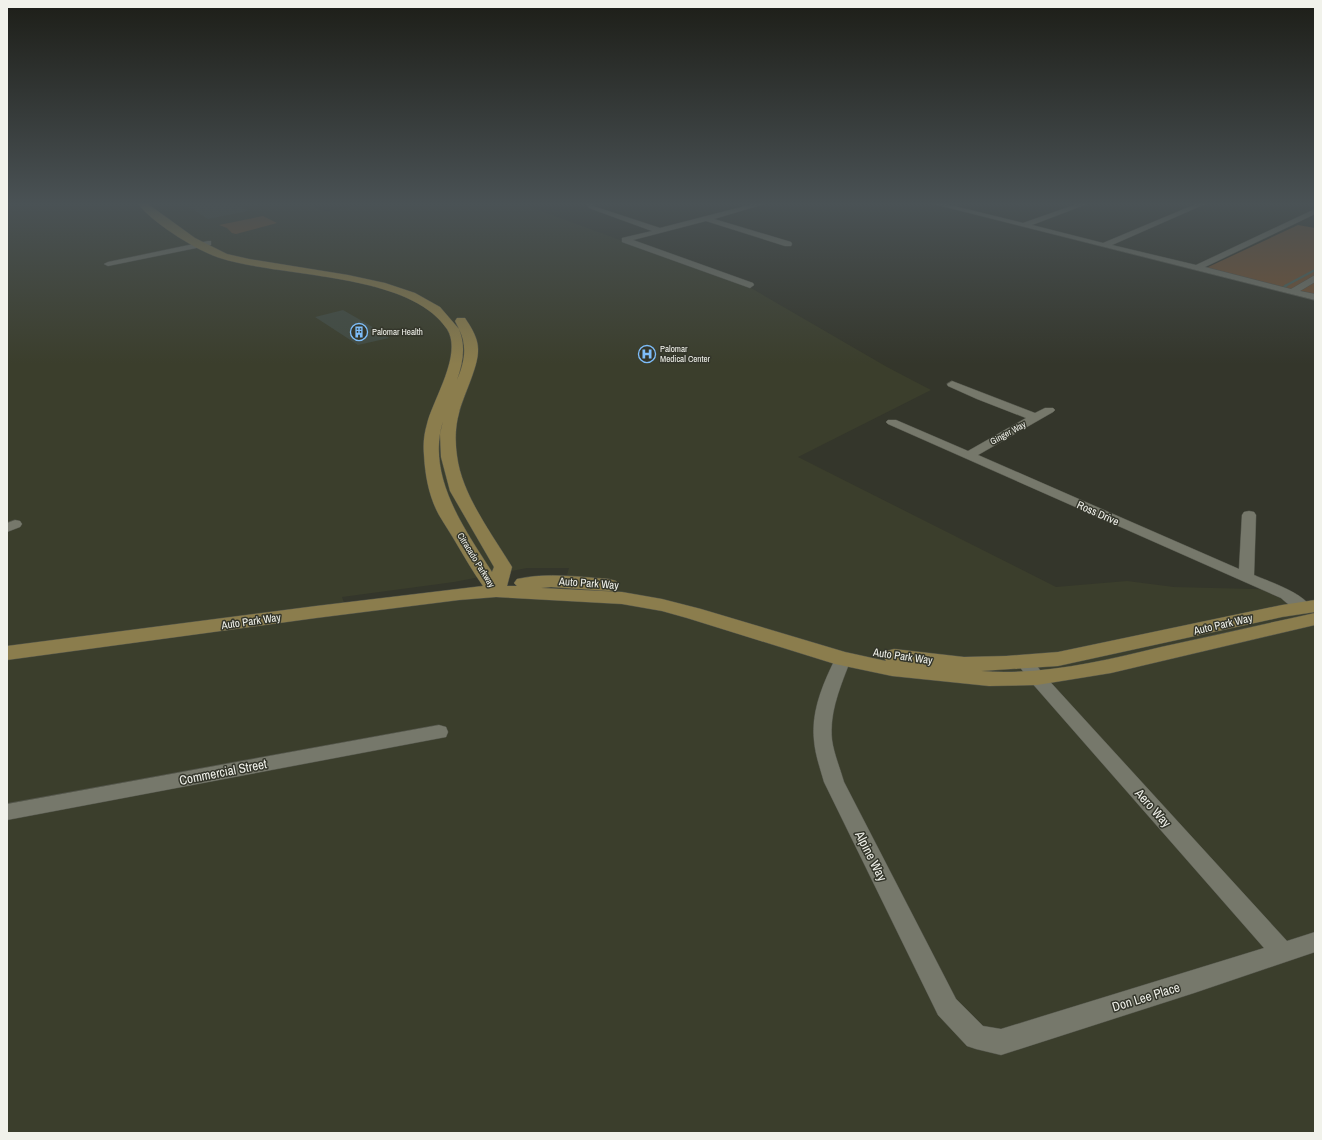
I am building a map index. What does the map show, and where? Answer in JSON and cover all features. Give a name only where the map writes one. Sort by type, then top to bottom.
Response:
[{"type":"main road","name":"Citracado Parkway","points":[[248,257],[263,261],[362,276],[401,285],[446,306],[460,320],[470,336],[472,350],[469,364],[451,414],[448,434],[449,457],[458,491],[503,567],[496,591]]},
{"type":"main road","name":"Auto Park Way","points":[[496,591],[530,581],[551,580],[632,587],[685,598],[847,647],[903,658],[1031,670],[1111,666],[1311,611]]},
{"type":"main road","name":"Auto Park Way","points":[[7,654],[300,614],[460,594],[496,591],[622,598],[662,605],[694,613],[843,659],[920,673],[989,679],[1031,670]]},
{"type":"street","points":[[108,264],[140,257]]},
{"type":"street","points":[[673,257],[750,285]]},
{"type":"street","points":[[1155,257],[1315,297]]},
{"type":"street","points":[[1197,268],[1219,257]]},
{"type":"street","points":[[1292,292],[1315,278]]},
{"type":"street","points":[[952,384],[981,397],[1035,417]]},
{"type":"street","name":"Ginger Way","points":[[967,456],[1048,410]]},
{"type":"street","name":"Ross Drive","points":[[892,422],[1286,595],[1311,611]]},
{"type":"street","points":[[1246,578],[1249,515]]},
{"type":"street","name":"Alpine Way","points":[[843,659],[828,696],[823,718],[824,748],[834,782],[947,1007],[976,1037]]},
{"type":"street","name":"Aero Way","points":[[1031,670],[1283,953]]},
{"type":"street","name":"Commercial Street","points":[[7,812],[439,732]]},
{"type":"street","name":"Don Lee Place","points":[[976,1037],[1001,1042],[1315,942]]},
{"type":"shaded area","points":[[7,257],[667,257],[751,288],[887,367],[931,390],[798,457],[1056,587],[1127,581],[1174,587],[1289,590],[1315,610],[1315,1133],[7,1133]],"holes":[[[527,568],[569,568],[564,585],[346,608],[342,597],[454,582]]]},
{"type":"shaded area","points":[[1229,257],[1315,257],[1315,297],[1204,269]]},
{"type":"building","name":"Palomar Health","points":[[343,310],[389,338],[358,345],[315,317]]},
{"type":"waterway","points":[[1285,286],[1315,270]]},
{"type":"waterway","points":[[1281,289],[1287,285]]},
{"type":"place","name":"Palomar Health","points":[[359,332]]},
{"type":"place","name":"Palomar Medical Center","points":[[647,354]]}]
